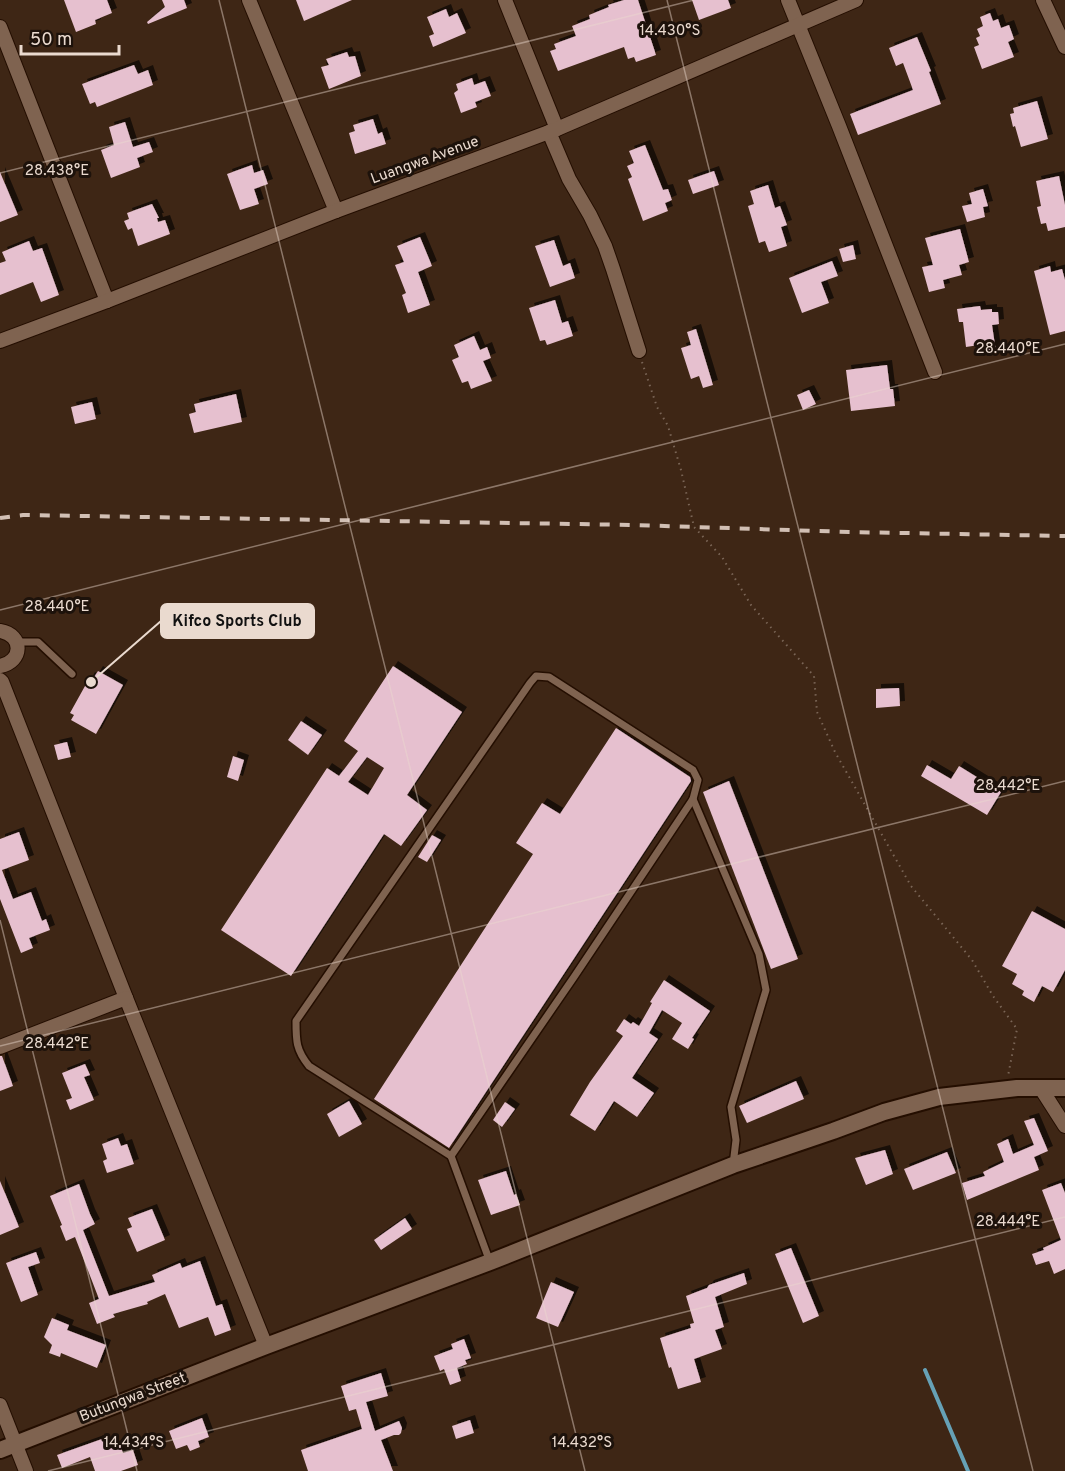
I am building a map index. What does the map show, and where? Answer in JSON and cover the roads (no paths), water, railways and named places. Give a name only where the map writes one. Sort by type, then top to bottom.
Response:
[{"type":"main road","name":"Butungwa Street","points":[[8,1447],[266,1346],[490,1262],[733,1165],[884,1112],[939,1096],[1006,1089],[1065,1088]]},
{"type":"street","points":[[249,0],[336,211]]},
{"type":"street","points":[[505,0],[569,179],[590,215],[614,269],[639,351]]},
{"type":"street","points":[[788,0],[935,372]]},
{"type":"street","name":"Luangwa Avenue","points":[[0,341],[107,302],[336,211],[553,131],[856,0]]},
{"type":"street","points":[[1043,0],[1065,47]]},
{"type":"street","points":[[0,27],[107,302]]},
{"type":"street","points":[[0,630],[9,633],[17,642],[17,653],[5,665],[1,681],[266,1346]]},
{"type":"street","points":[[1,1044],[126,998]]},
{"type":"street","points":[[1040,1087],[1065,1126]]},
{"type":"street","points":[[0,1405],[8,1447],[26,1471]]},
{"type":"lane","points":[[17,642],[38,642],[72,674]]},
{"type":"lane","points":[[451,1156],[574,978],[693,799],[698,780],[693,770],[549,677],[536,676],[530,683],[296,1021],[296,1041],[300,1055],[309,1066],[451,1156],[490,1262]]},
{"type":"lane","points":[[693,799],[759,954],[766,990],[731,1107],[736,1140],[733,1165]]},
{"type":"waterway","points":[[925,1370],[968,1471]]},
{"type":"railway","points":[[0,518],[23,515],[634,525],[1065,536]]},
{"type":"place","name":"Kifco Sports Club","points":[[91,682]]}]
